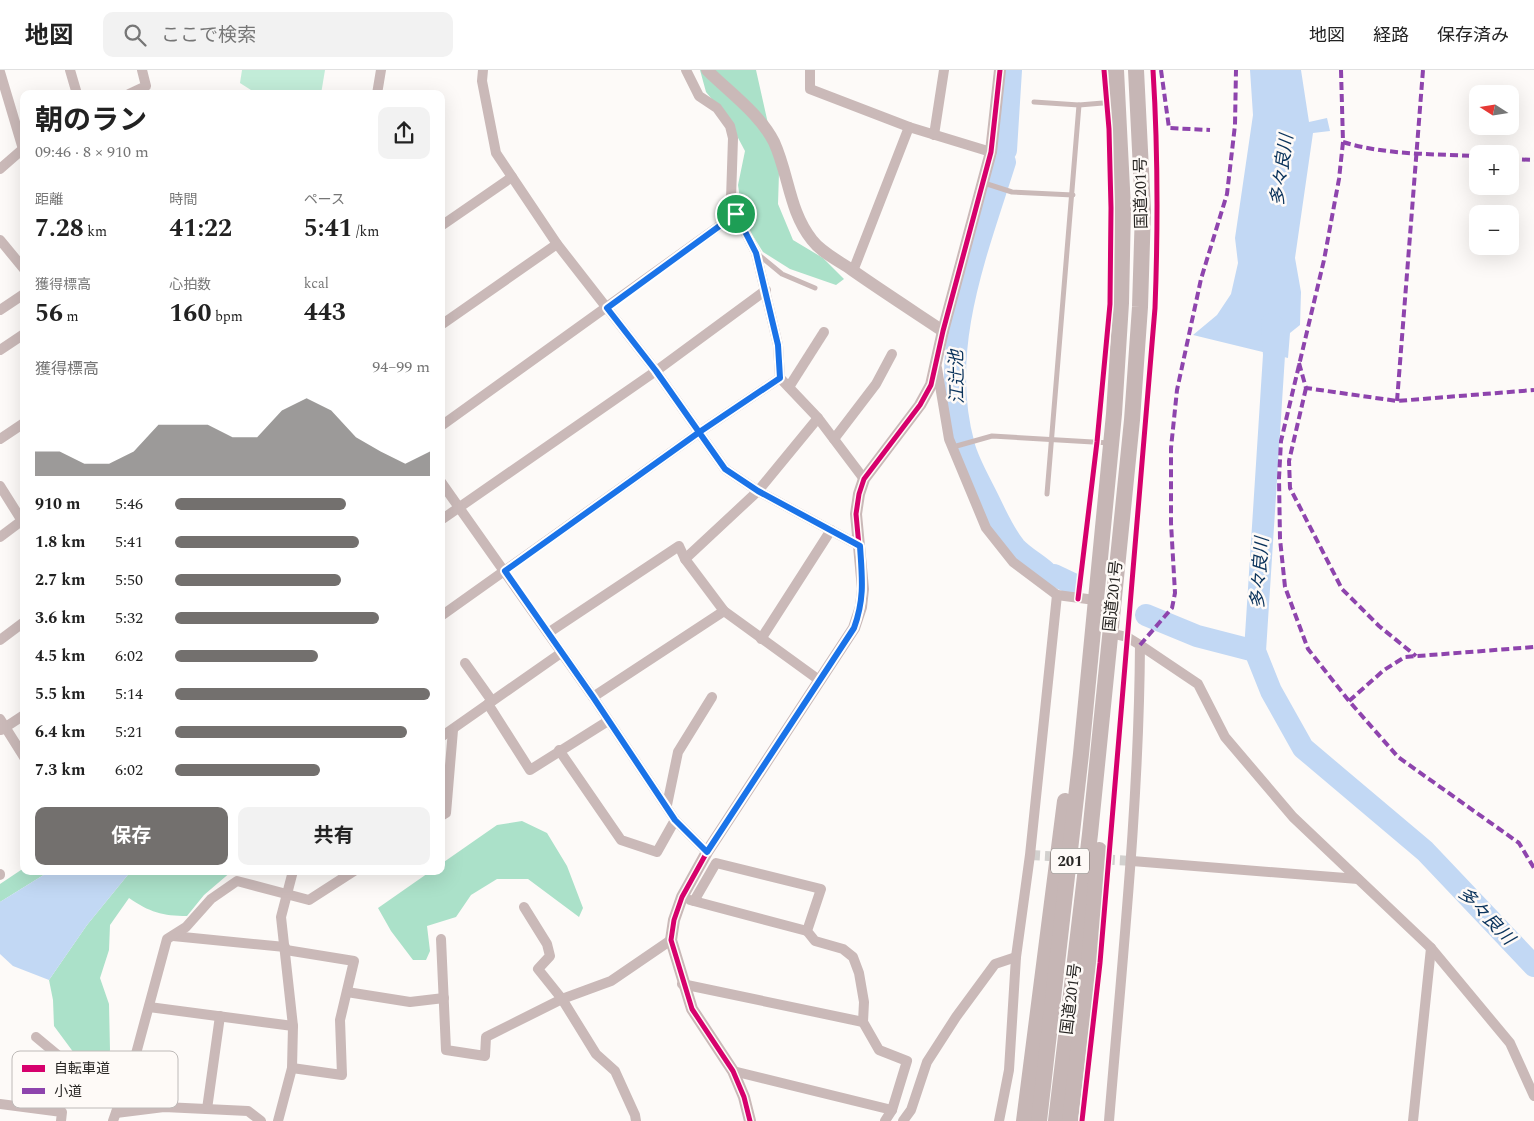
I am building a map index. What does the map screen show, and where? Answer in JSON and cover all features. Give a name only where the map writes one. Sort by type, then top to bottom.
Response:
[{"type":"highway","name":"国道201号","points":[[1039,1121],[1058,974],[1111,443],[1121,303],[1124,208],[1116,70]]},
{"type":"highway","name":"国道201号","points":[[1056,1121],[1090,834],[1132,420],[1140,307],[1143,210],[1136,70]]},
{"type":"highway","name":"201","points":[[1023,1121],[1071,752],[1088,677]]},
{"type":"highway","name":"201","points":[[1070,1121],[1089,961],[1109,733],[1103,694]]},
{"type":"street","points":[[70,70],[76,90]]},
{"type":"street","points":[[138,90],[146,86],[142,70]]},
{"type":"street","points":[[378,90],[381,70]]},
{"type":"street","points":[[482,70],[482,81],[496,153],[557,244],[656,371],[725,469],[758,491],[860,546]]},
{"type":"street","points":[[686,70],[699,96],[716,108],[730,126],[734,152],[731,199],[736,214],[756,253],[778,345],[780,378],[818,418],[864,479]]},
{"type":"street","points":[[707,70],[761,122],[774,141],[786,173],[792,205],[802,225],[814,242],[854,272],[943,331]]},
{"type":"street","points":[[810,70],[810,89],[909,127],[991,152]]},
{"type":"street","points":[[934,135],[944,70]]},
{"type":"street","points":[[441,939],[446,1050],[485,1056],[486,1037],[562,999],[611,981],[671,940],[707,852],[854,628],[861,607],[863,589],[856,514],[859,494],[864,479],[920,405],[932,385],[937,368],[943,331],[991,152],[1000,70]]},
{"type":"street","points":[[0,72],[20,138]]},
{"type":"street","points":[[854,272],[909,127]]},
{"type":"street","points":[[0,169],[20,151]]},
{"type":"street","points":[[445,223],[512,176]]},
{"type":"street","points":[[445,423],[736,214]]},
{"type":"street","points":[[0,240],[20,264]]},
{"type":"street","points":[[445,322],[557,244]]},
{"type":"street","points":[[445,517],[656,371],[766,290]]},
{"type":"street","points":[[0,310],[20,297]]},
{"type":"street","points":[[789,387],[824,332]]},
{"type":"street","points":[[0,350],[20,337]]},
{"type":"street","points":[[834,439],[876,384],[892,354]]},
{"type":"street","points":[[937,368],[952,447],[986,528],[1013,562],[1057,595],[1095,600]]},
{"type":"street","points":[[445,613],[698,433],[780,378]]},
{"type":"street","points":[[685,559],[758,491],[818,418]]},
{"type":"street","points":[[0,440],[20,426]]},
{"type":"street","points":[[0,486],[20,516]]},
{"type":"street","points":[[445,487],[593,697],[667,805],[675,820],[707,852]]},
{"type":"street","points":[[0,537],[20,523]]},
{"type":"street","points":[[762,638],[831,530]]},
{"type":"street","points":[[548,633],[679,546],[685,559],[724,611],[819,680]]},
{"type":"street","points":[[999,1121],[1009,1070],[1016,957],[1030,855],[1057,595]]},
{"type":"street","points":[[593,697],[724,611]]},
{"type":"street","points":[[0,640],[20,625]]},
{"type":"street","points":[[1110,633],[1127,638],[1140,645],[1198,684],[1225,736],[1293,817],[1431,948],[1510,1043],[1534,1096]]},
{"type":"street","points":[[1109,1121],[1132,861],[1140,728],[1140,645]]},
{"type":"street","points":[[445,735],[561,653]]},
{"type":"street","points":[[464,663],[490,702],[530,770],[559,750],[608,721]]},
{"type":"street","points":[[667,805],[678,752],[712,697]]},
{"type":"street","points":[[20,717],[2,726],[20,751]]},
{"type":"street","points":[[445,814],[453,730]]},
{"type":"street","points":[[559,750],[621,840],[657,852],[675,820]]},
{"type":"street","points":[[1132,861],[1358,879]]},
{"type":"street","points":[[688,899],[716,863],[821,889],[808,931]]},
{"type":"street","points":[[278,1121],[292,1068],[293,1026],[286,948],[281,917],[289,893],[292,875]]},
{"type":"street","points":[[135,1051],[166,939],[186,927],[211,899],[238,881],[289,893],[309,900],[348,875]]},
{"type":"street","points":[[688,899],[808,931],[815,941],[843,948],[853,957],[859,973],[864,1002],[863,1022],[879,1050],[908,1061],[892,1110],[885,1121]]},
{"type":"street","points":[[524,907],[547,944],[550,956],[538,969],[562,999],[596,1054],[615,1071],[636,1115],[636,1121]]},
{"type":"street","points":[[173,936],[286,948],[354,961],[340,1020],[342,1074],[292,1068]]},
{"type":"street","points":[[671,940],[682,984],[692,1009],[732,1071],[744,1098],[750,1121]]},
{"type":"street","points":[[1413,1121],[1431,948]]},
{"type":"street","points":[[902,1121],[911,1110],[927,1062],[956,1017],[995,964],[1016,957]]},
{"type":"street","points":[[682,984],[863,1022]]},
{"type":"street","points":[[347,992],[410,1002],[444,998]]},
{"type":"street","points":[[148,1007],[293,1026]]},
{"type":"street","points":[[207,1109],[220,1016]]},
{"type":"street","points":[[36,1037],[53,1051]]},
{"type":"street","points":[[732,1071],[892,1110]]},
{"type":"street","points":[[31,1108],[62,1112],[61,1121]]},
{"type":"street","points":[[115,1117],[159,1108]]},
{"type":"street","points":[[178,1108],[248,1111],[261,1121]]},
{"type":"lane","points":[[1034,102],[1079,105],[1118,101]]},
{"type":"lane","points":[[1047,494],[1079,105]]},
{"type":"lane","points":[[984,183],[1012,192],[1073,195]]},
{"type":"lane","points":[[756,253],[782,274],[815,288]]},
{"type":"lane","points":[[952,447],[992,436],[1111,443]]},
{"type":"green space","points":[[242,70],[325,70],[322,90],[251,90],[240,83]]},
{"type":"green space","points":[[700,70],[756,70],[779,173],[778,204],[793,240],[823,258],[844,279],[836,285],[790,269],[763,252],[743,220],[738,185],[745,151],[728,119],[706,92]]},
{"type":"green space","points":[[522,821],[547,833],[567,866],[583,908],[579,917],[528,879],[497,879],[471,895],[456,917],[427,926],[430,951],[426,960],[413,960],[391,931],[378,908],[425,875],[445,875],[445,861],[497,825]]},
{"type":"green space","points":[[20,871],[20,875],[44,875],[0,902],[0,884]]},
{"type":"green space","points":[[128,875],[227,875],[204,895],[187,916],[157,912],[143,907],[129,898],[110,925],[109,950],[100,978],[109,1004],[110,1051],[72,1051],[54,1026],[53,1000],[49,980],[87,925]]},
{"type":"water","points":[[1250,70],[1301,70],[1309,122],[1327,118],[1330,131],[1313,133],[1295,258],[1301,292],[1300,325],[1290,333],[1288,358],[1193,335],[1217,315],[1231,294],[1238,263],[1235,238],[1253,115]]},
{"type":"water","points":[[44,875],[128,875],[87,925],[49,980],[13,966],[0,954],[0,902]]},
{"type":"waterway","name":"江辻池","points":[[1006,150],[1011,70]]},
{"type":"waterway","name":"江辻池","points":[[1005,162],[972,267],[957,338],[955,374],[957,410],[968,457],[1002,527],[1015,547],[1045,571]]},
{"type":"waterway","name":"多々良川","points":[[1272,324],[1274,355],[1255,651],[1271,691],[1303,748],[1425,851],[1534,966]]},
{"type":"waterway","name":"江辻池","points":[[1054,575],[1073,584]]},
{"type":"waterway","name":"江辻池","points":[[1146,615],[1197,636],[1255,651]]},
{"type":"tunnel","points":[[1030,855],[1132,861]]},
{"type":"marked path","points":[[1161,70],[1169,128],[1210,130]]},
{"type":"marked path","points":[[1140,645],[1172,608],[1175,593],[1171,523],[1171,448],[1177,390],[1201,279],[1227,194],[1235,125],[1236,70]]},
{"type":"marked path","points":[[1341,70],[1343,142],[1339,179],[1324,260],[1281,441],[1279,478],[1280,539],[1285,587],[1308,649],[1349,701],[1398,757],[1519,843],[1534,868]]},
{"type":"marked path","points":[[1397,401],[1423,70]]},
{"type":"marked path","points":[[1343,142],[1393,152],[1469,156]]},
{"type":"marked path","points":[[1519,159],[1534,160]]},
{"type":"marked path","points":[[1299,363],[1306,388],[1397,401],[1534,390]]},
{"type":"marked path","points":[[1306,388],[1289,461],[1290,488],[1342,589],[1379,626],[1416,656]]},
{"type":"marked path","points":[[1349,701],[1384,670],[1405,657],[1534,647]]},
{"type":"cycle path","points":[[750,1121],[744,1097],[733,1071],[692,1009],[671,940],[674,920],[682,897],[707,852],[854,628],[861,607],[863,589],[856,514],[859,494],[864,479],[920,405],[931,385],[943,331],[991,152],[1000,70]]},
{"type":"cycle path","points":[[1078,599],[1097,442],[1110,304],[1111,208],[1109,129],[1104,70]]},
{"type":"cycle path","points":[[1082,1121],[1100,963],[1155,308],[1157,189],[1153,70]]},
{"type":"route","points":[[736,214],[607,308],[656,371],[698,433],[725,469],[758,491],[860,546],[863,589],[861,607],[854,628],[707,852],[675,820],[667,805],[505,571],[698,433],[780,378],[778,345],[766,290],[756,253],[736,214]]}]
